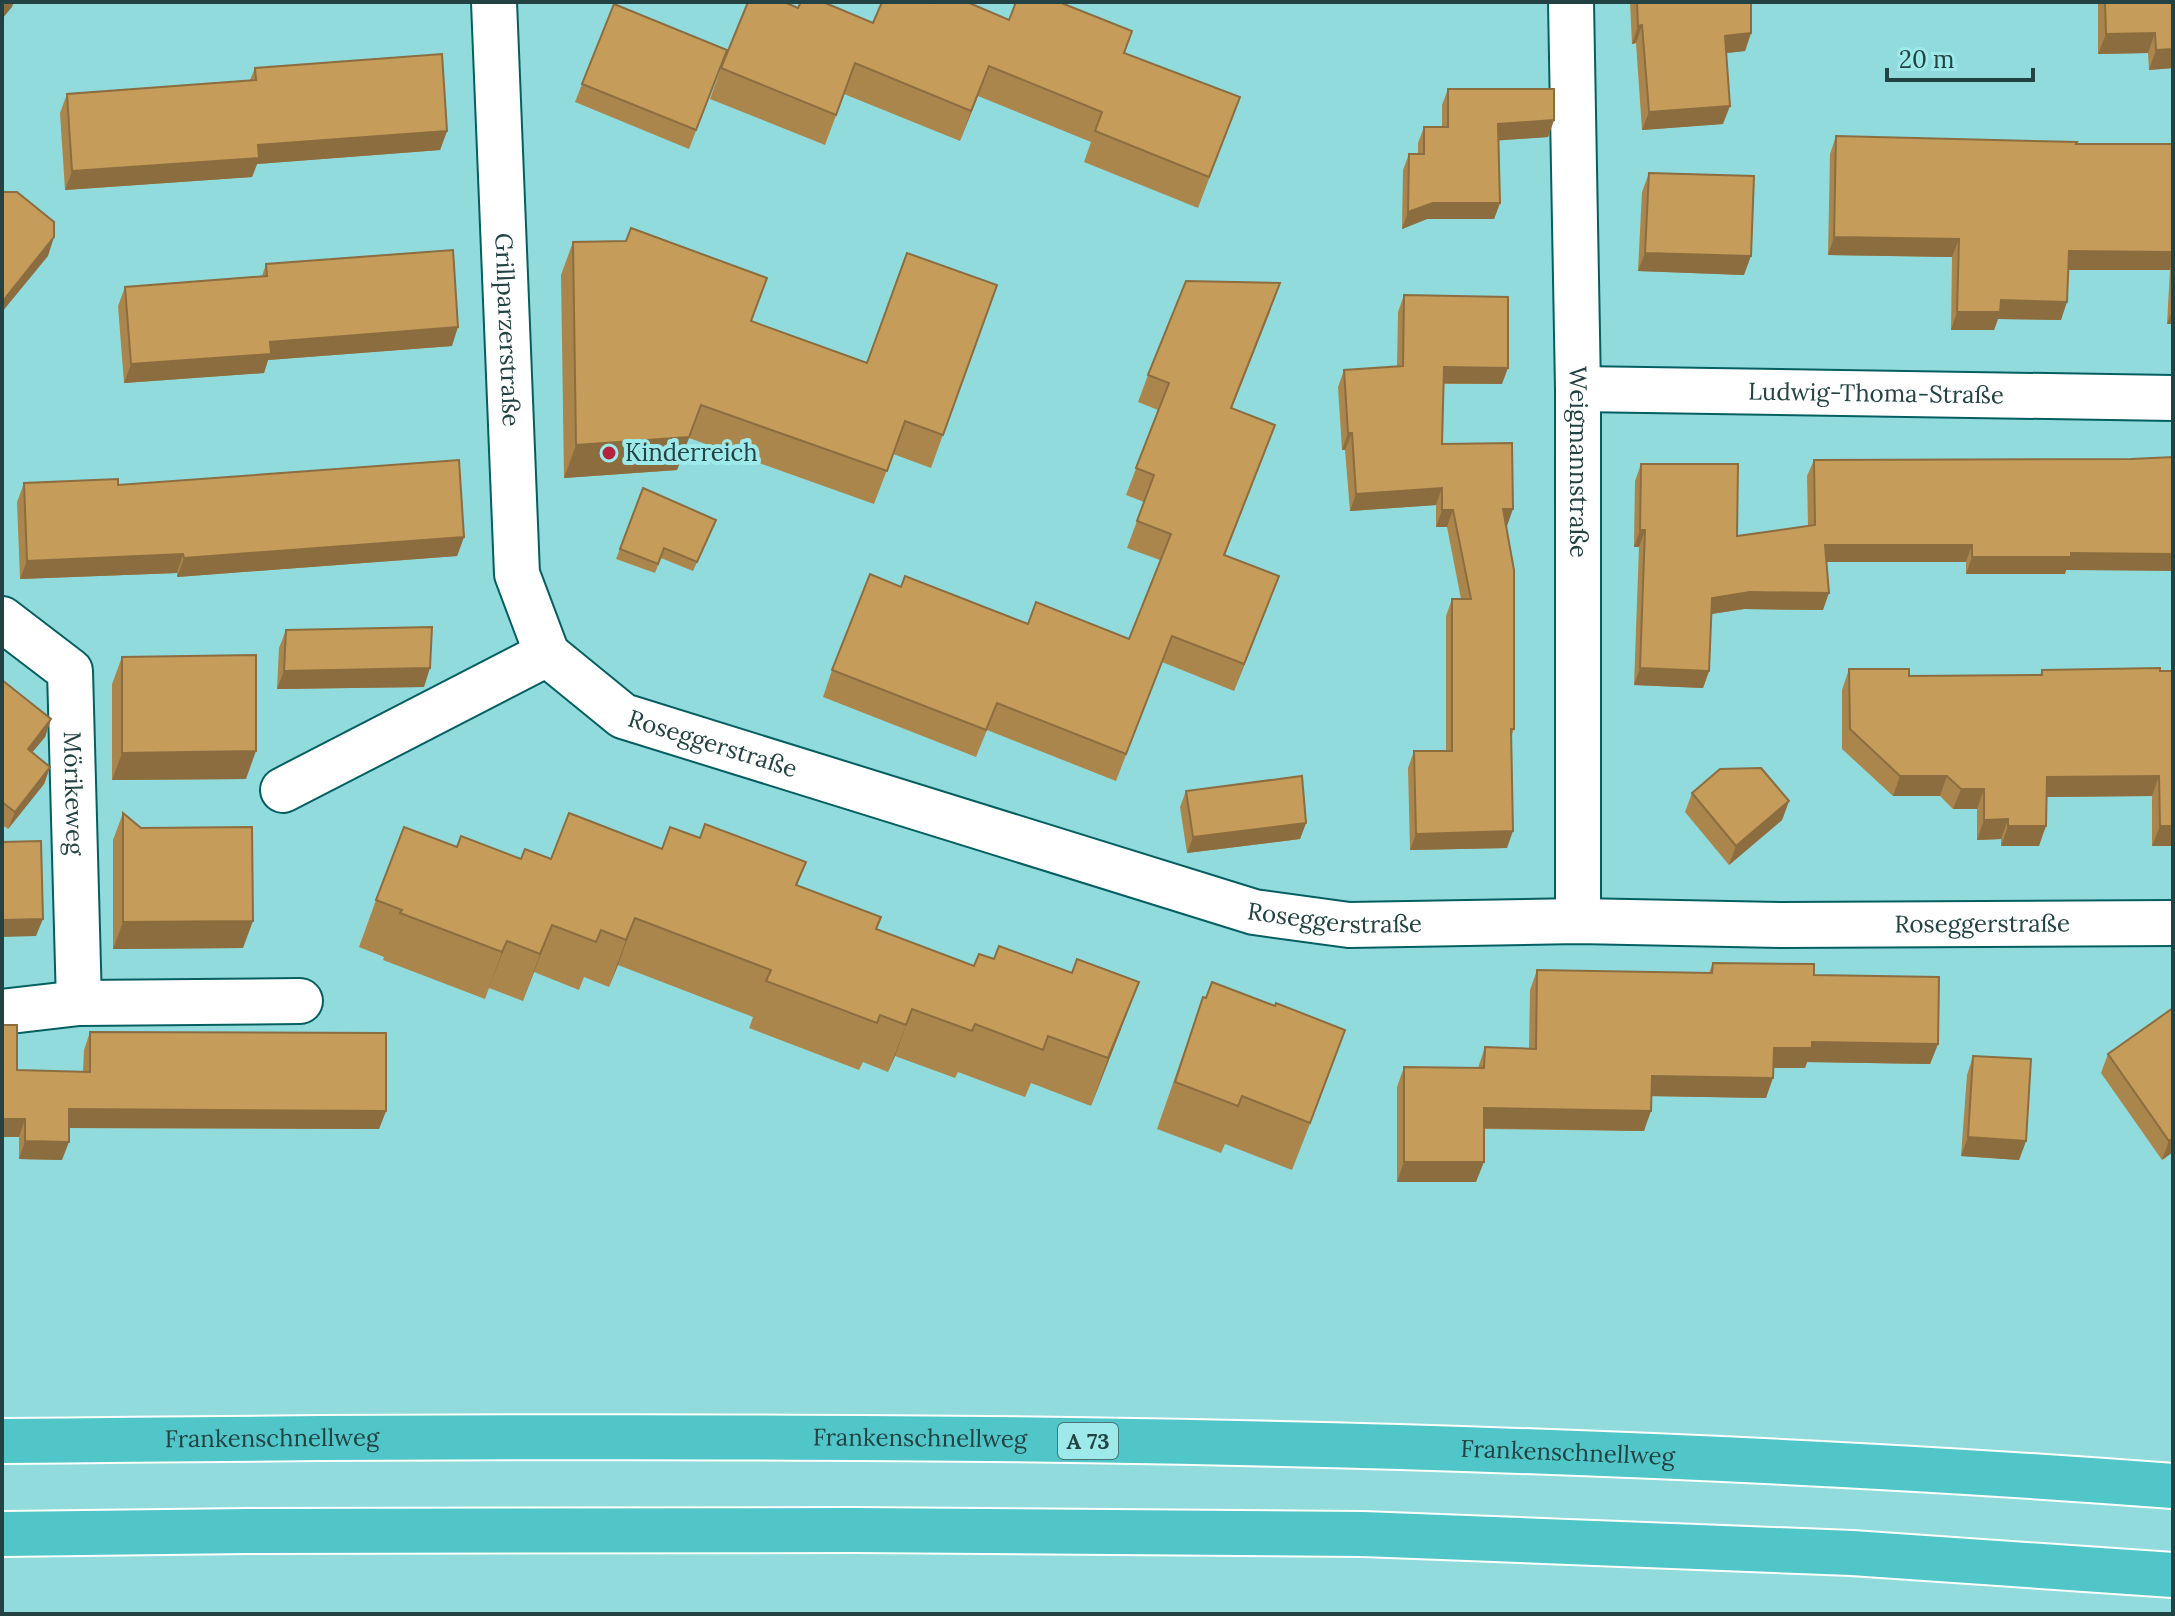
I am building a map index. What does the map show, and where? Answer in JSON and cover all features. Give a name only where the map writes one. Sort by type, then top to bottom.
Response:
[{"type":"highway","name":"Frankenschnellweg","points":[[2,1441],[851,1438],[1370,1446],[1880,1466],[2173,1486]]},
{"type":"highway","points":[[2,1534],[853,1530],[1363,1534],[1852,1553],[2173,1575]]},
{"type":"street","name":"Grillparzerstraße","points":[[494,2],[517,574],[547,654]]},
{"type":"street","name":"Weigmannstraße","points":[[1571,2],[1578,389],[1578,921]]},
{"type":"street","name":"Ludwig-Thoma-Straße","points":[[1578,389],[2173,398]]},
{"type":"street","name":"Mörikeweg","points":[[2,619],[70,671],[79,1003]]},
{"type":"street","points":[[283,790],[547,654]]},
{"type":"street","name":"Roseggerstraße","points":[[547,654],[623,716],[1254,912],[1349,925],[1578,921],[1782,925],[2173,923]]},
{"type":"street","points":[[2,1012],[79,1003],[300,1001]]},
{"type":"building","points":[[748,2],[784,2],[798,8],[801,2],[823,2],[873,23],[882,2],[967,2],[1009,20],[1016,2],[1059,2],[1132,31],[1124,53],[1240,97],[1209,177],[1095,131],[1102,112],[989,66],[971,111],[855,63],[836,115],[721,68]]},
{"type":"building","points":[[1637,2],[1751,2],[1751,33],[1725,36],[1730,106],[1649,112],[1642,25],[1638,26]]},
{"type":"building","points":[[2105,2],[2173,2],[2173,49],[2156,50],[2155,33],[2106,34]]},
{"type":"building","points":[[614,4],[727,50],[696,130],[582,84]]},
{"type":"building","points":[[442,54],[447,131],[258,145],[259,158],[72,171],[67,94],[256,80],[255,68]]},
{"type":"building","points":[[1448,89],[1554,89],[1554,120],[1498,124],[1500,203],[1433,203],[1408,212],[1409,154],[1424,154],[1424,127],[1448,127]]},
{"type":"building","points":[[1836,136],[2173,144],[2173,252],[2069,251],[2067,302],[2001,300],[2000,312],[1957,312],[1959,239],[1834,237]]},
{"type":"building","points":[[1649,173],[1754,176],[1751,256],[1645,253]]},
{"type":"building","points":[[2,192],[17,192],[54,222],[54,237],[2,302]]},
{"type":"building","points":[[631,228],[767,278],[751,321],[867,363],[907,253],[997,285],[943,435],[905,421],[887,471],[701,405],[689,437],[576,445],[573,242],[626,241]]},
{"type":"building","points":[[453,250],[458,327],[270,342],[271,354],[131,364],[125,287],[267,276],[266,264]]},
{"type":"building","points":[[1186,281],[1280,283],[1231,408],[1275,425],[1224,555],[1279,576],[1244,664],[1172,636],[1126,754],[997,703],[986,730],[832,670],[870,574],[901,587],[905,576],[1028,624],[1036,602],[1129,639],[1171,534],[1137,521],[1154,475],[1136,468],[1169,383],[1148,375]]},
{"type":"building","points":[[1404,295],[1508,297],[1508,368],[1444,367],[1442,444],[1512,443],[1513,509],[1503,509],[1514,570],[1513,831],[1416,834],[1414,751],[1452,751],[1452,599],[1471,599],[1453,510],[1442,510],[1442,488],[1356,494],[1344,370],[1403,366]]},
{"type":"building","points":[[2173,457],[2173,554],[2071,553],[2071,557],[1972,557],[1972,545],[1825,545],[1829,593],[1750,592],[1712,598],[1709,671],[1640,668],[1645,530],[1640,530],[1641,464],[1738,464],[1737,536],[1815,525],[1814,460]]},
{"type":"building","points":[[459,460],[464,537],[184,558],[183,554],[27,561],[24,483],[118,479],[118,485]]},
{"type":"building","points":[[643,488],[716,520],[697,562],[664,548],[658,564],[620,549]]},
{"type":"building","points":[[432,627],[430,668],[284,671],[286,630]]},
{"type":"building","points":[[256,655],[256,751],[122,753],[122,657]]},
{"type":"building","points":[[2160,668],[2160,671],[2173,671],[2173,826],[2160,826],[2159,776],[2047,777],[2046,826],[2008,826],[2008,819],[1984,820],[1984,789],[1961,789],[1947,776],[1900,776],[1850,729],[1849,669],[1909,669],[1909,676],[2042,675],[2042,670]]},
{"type":"building","points":[[2,680],[51,719],[28,749],[50,767],[15,812],[2,802]]},
{"type":"building","points":[[1761,768],[1789,801],[1736,846],[1692,793],[1720,769]]},
{"type":"building","points":[[1302,776],[1306,823],[1193,837],[1186,791]]},
{"type":"building","points":[[123,813],[141,828],[252,827],[253,921],[123,922]]},
{"type":"building","points":[[569,813],[662,849],[670,827],[700,838],[705,824],[806,862],[796,885],[881,917],[876,929],[974,966],[979,954],[994,959],[999,946],[1072,973],[1077,959],[1139,982],[1108,1058],[1048,1036],[1043,1050],[975,1024],[972,1031],[912,1009],[906,1025],[880,1015],[877,1023],[766,981],[771,970],[635,918],[626,940],[601,930],[596,942],[552,925],[540,954],[507,941],[502,952],[400,913],[402,910],[376,900],[404,827],[457,847],[461,836],[521,859],[525,849],[551,859]]},
{"type":"building","points":[[41,841],[43,919],[2,920],[2,842]]},
{"type":"building","points":[[1713,963],[1814,964],[1814,975],[1939,977],[1938,1044],[1812,1042],[1812,1048],[1774,1048],[1773,1078],[1652,1076],[1651,1111],[1484,1108],[1484,1162],[1404,1162],[1404,1067],[1484,1068],[1485,1047],[1536,1049],[1537,970],[1712,973]]},
{"type":"building","points":[[1212,982],[1345,1030],[1310,1123],[1242,1096],[1238,1106],[1175,1082],[1203,997],[1206,998]]},
{"type":"building","points":[[2173,1008],[2173,1138],[2169,1141],[2108,1054]]},
{"type":"building","points":[[2,1025],[17,1025],[17,1070],[90,1072],[90,1032],[386,1033],[386,1111],[69,1109],[69,1142],[25,1141],[25,1119],[2,1119]]},
{"type":"building","points":[[1973,1056],[2031,1059],[2026,1141],[1968,1137]]},
{"type":"place","name":"Kinderreich","points":[[609,453]]}]
